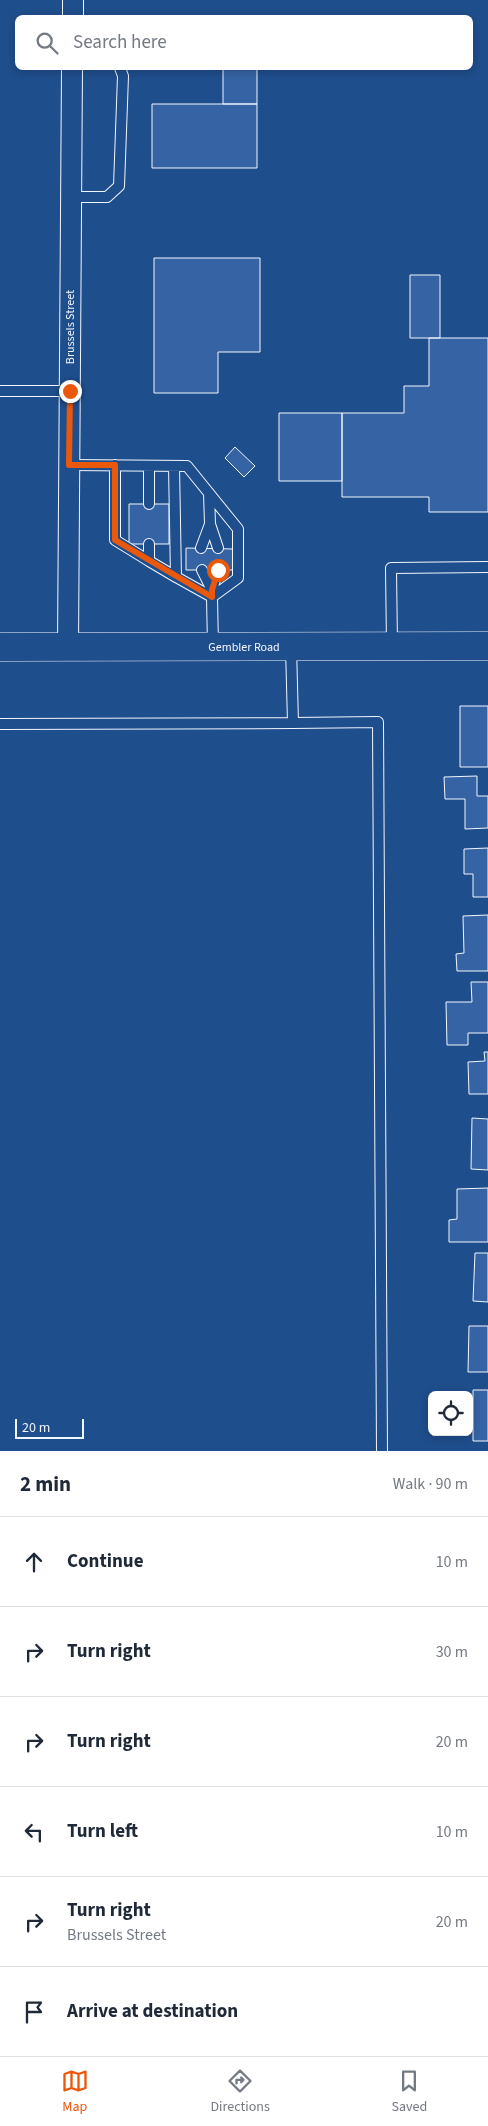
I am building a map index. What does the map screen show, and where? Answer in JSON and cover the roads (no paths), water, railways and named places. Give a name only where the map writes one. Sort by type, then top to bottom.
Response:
[{"type":"main road","name":"Gembler Road","points":[[0,647],[488,646]]},
{"type":"street","points":[[73,0],[73,15]]},
{"type":"street","name":"Brussels Street","points":[[68,647],[72,70]]},
{"type":"lane","points":[[71,197],[108,197],[119,186],[123,76],[121,70]]},
{"type":"lane","points":[[0,391],[70,391]]},
{"type":"lane","points":[[69,465],[187,466],[238,529],[238,578],[212,594]]},
{"type":"lane","points":[[115,465],[115,540],[176,577],[212,594]]},
{"type":"lane","points":[[148,466],[148,504]]},
{"type":"lane","points":[[174,466],[176,577]]},
{"type":"lane","points":[[209,493],[210,524],[218,548]]},
{"type":"lane","points":[[201,548],[210,524]]},
{"type":"lane","points":[[149,544],[149,560]]},
{"type":"lane","points":[[392,646],[391,568],[488,567]]},
{"type":"lane","points":[[202,570],[212,594]]},
{"type":"lane","points":[[213,647],[212,594],[218,570]]},
{"type":"lane","points":[[291,646],[293,723]]},
{"type":"lane","points":[[0,724],[378,722],[382,1451]]}]
